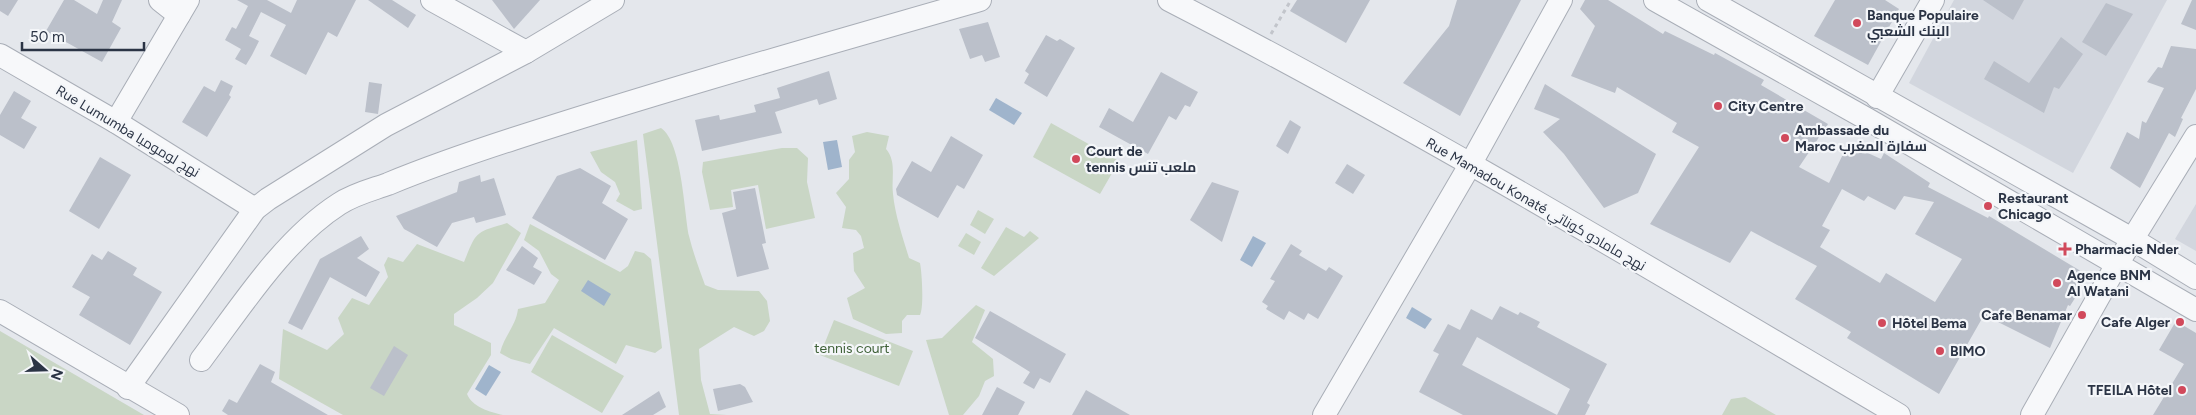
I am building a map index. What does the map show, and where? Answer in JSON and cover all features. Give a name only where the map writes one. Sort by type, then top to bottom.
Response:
[{"type":"street","points":[[116,122],[184,7],[160,0]]},
{"type":"street","points":[[432,0],[526,52]]},
{"type":"street","points":[[128,388],[255,209],[286,187],[386,125],[526,52],[613,0]]},
{"type":"street","points":[[202,360],[251,294],[298,239],[338,204],[362,191],[385,185],[423,168],[638,99],[980,0]]},
{"type":"street","name":"Rue Mamadou Konaté نهج مامادو كوناتي","points":[[1169,0],[1263,48],[1470,165],[1898,415]]},
{"type":"street","points":[[1324,415],[1470,165],[1561,0]]},
{"type":"street","points":[[1655,0],[1867,119],[2116,266],[2196,310]]},
{"type":"street","points":[[1877,97],[1933,0]]},
{"type":"street","points":[[1718,2],[1877,97],[2132,239],[2196,278]]},
{"type":"street","name":"Rue Lumumba نهج لومومبا","points":[[0,56],[116,122],[255,209]]},
{"type":"street","points":[[2032,415],[2116,266],[2196,136]]},
{"type":"street","points":[[0,311],[128,388],[178,415]]},
{"type":"path","points":[[1263,48],[1291,0]]},
{"type":"shaded area","points":[[1954,0],[2167,0],[2073,173],[1909,83]]},
{"type":"shaded area","points":[[2196,204],[2196,251],[2175,239]]},
{"type":"green space","name":"Court de tennis ملعب تنس","points":[[1051,123],[1119,161],[1100,194],[1033,157]]},
{"type":"green space","points":[[661,128],[674,147],[681,178],[689,236],[705,285],[718,290],[759,291],[767,301],[770,321],[764,331],[754,336],[734,327],[699,349],[701,380],[710,414],[727,415],[679,415],[643,134]]},
{"type":"green space","points":[[867,132],[889,136],[886,149],[893,165],[893,194],[897,218],[909,258],[920,263],[922,305],[920,315],[907,315],[902,321],[902,333],[886,334],[853,319],[847,298],[865,288],[854,271],[853,253],[864,248],[861,236],[856,230],[842,228],[846,207],[836,193],[849,179],[849,160],[855,152],[852,136]]},
{"type":"green space","points":[[637,140],[642,209],[634,211],[616,201],[620,194],[615,182],[601,172],[590,152]]},
{"type":"green space","points":[[782,148],[797,148],[808,158],[807,182],[815,218],[766,229],[758,185],[731,190],[733,207],[710,210],[702,172],[703,162]]},
{"type":"green space","points":[[978,210],[994,219],[985,234],[970,225]]},
{"type":"green space","points":[[507,223],[521,233],[493,283],[477,298],[454,314],[454,325],[491,343],[491,355],[467,394],[469,399],[477,406],[503,415],[343,415],[279,379],[283,329],[327,350],[344,334],[338,318],[352,298],[369,305],[388,277],[384,265],[388,257],[403,262],[417,244],[464,262],[478,234]]},
{"type":"green space","points":[[530,224],[620,272],[628,266],[635,251],[644,253],[651,259],[662,348],[655,353],[626,345],[616,364],[554,328],[530,364],[511,359],[500,353],[515,321],[518,309],[545,303],[559,280],[551,274],[539,251],[524,240]]},
{"type":"green space","points":[[1006,227],[1024,237],[1030,231],[1039,238],[994,276],[981,268]]},
{"type":"green space","points":[[966,233],[981,242],[974,255],[958,246]]},
{"type":"green space","points":[[976,305],[985,310],[972,342],[993,359],[994,376],[985,381],[979,396],[963,415],[949,415],[926,340],[942,338]]},
{"type":"green space","name":"tennis court","points":[[834,320],[913,351],[899,386],[820,355]]},
{"type":"green space","points":[[0,331],[144,415],[0,415]]},
{"type":"green space","points":[[552,335],[624,376],[602,413],[531,372]]},
{"type":"green space","points":[[1745,397],[1776,415],[1722,415],[1731,399]]},
{"type":"water","points":[[996,98],[1022,113],[1014,125],[989,110]]},
{"type":"water","points":[[837,140],[842,167],[828,170],[823,142]]},
{"type":"water","points":[[1253,236],[1266,243],[1252,267],[1240,260]]},
{"type":"water","points":[[588,280],[611,294],[604,306],[581,291]]},
{"type":"water","points":[[1412,307],[1432,319],[1425,329],[1406,318]]},
{"type":"water","points":[[489,365],[501,372],[486,396],[475,389]]},
{"type":"building","points":[[0,0],[18,0],[8,16],[0,11]]},
{"type":"building","points":[[64,0],[74,0],[97,14],[103,0],[122,0],[112,22],[121,28],[102,62],[46,31]]},
{"type":"building","points":[[237,0],[267,0],[291,13],[297,0],[356,0],[337,37],[328,32],[306,75],[270,56],[286,25],[261,12],[249,36],[259,41],[252,55],[246,65],[235,59],[241,49],[225,40],[232,27],[236,29],[248,6]]},
{"type":"building","points":[[368,0],[392,0],[416,15],[408,28]]},
{"type":"building","points":[[492,0],[540,0],[514,29]]},
{"type":"building","points":[[1297,0],[1370,0],[1346,43],[1290,11]]},
{"type":"building","points":[[1457,0],[1521,0],[1460,116],[1403,83],[1449,26]]},
{"type":"building","points":[[1585,0],[1608,0],[1663,34],[1665,31],[1714,55],[1715,53],[1764,80],[1761,85],[1828,124],[1799,167],[1829,183],[1848,144],[1881,159],[1884,153],[1930,183],[1928,187],[1988,218],[1989,216],[2089,276],[2070,306],[2068,305],[2050,348],[1984,315],[1939,394],[1847,338],[1851,332],[1795,299],[1817,266],[1751,231],[1730,263],[1650,224],[1699,147],[1672,132],[1677,123],[1617,87],[1615,93],[1571,76],[1595,26],[1580,9]],"holes":[[[1842,189],[1864,201],[1868,196],[1895,210],[1904,196],[1934,202],[1915,234],[1962,259],[1935,302],[1886,273],[1880,283],[1820,247],[1830,230],[1822,226]]]},
{"type":"building","name":"Banque Populaire البنك الشعبي","points":[[1835,0],[1885,0],[1899,9],[1868,65],[1814,36]]},
{"type":"building","points":[[1983,0],[2024,0],[2013,20]]},
{"type":"building","points":[[2192,0],[2196,0],[2196,30],[2181,24]]},
{"type":"building","points":[[2106,3],[2133,14],[2106,56],[2082,42]]},
{"type":"building","points":[[988,22],[1000,57],[985,62],[982,55],[970,59],[959,29]]},
{"type":"building","points":[[1046,35],[1057,41],[1060,39],[1075,48],[1047,97],[1024,83],[1029,74],[1025,71]]},
{"type":"building","points":[[2061,37],[2083,54],[2059,89],[2054,87],[2044,113],[1984,79],[1994,61],[2029,83]]},
{"type":"building","points":[[2171,46],[2196,49],[2196,89],[2181,118],[2183,119],[2175,137],[2169,133],[2140,188],[2110,168],[2127,132],[2139,139],[2142,121],[2146,123],[2164,88],[2147,82],[2158,67],[2162,68]]},
{"type":"building","points":[[829,71],[837,99],[819,105],[817,99],[775,112],[782,133],[702,151],[695,120],[719,115],[720,120],[756,112],[754,105],[780,98],[777,88]]},
{"type":"building","points":[[1161,72],[1198,92],[1190,107],[1185,105],[1176,120],[1169,116],[1148,154],[1099,127],[1109,108],[1133,122]]},
{"type":"building","points":[[221,80],[233,86],[229,95],[231,97],[207,137],[182,122],[204,86],[215,92]]},
{"type":"building","points":[[369,82],[382,84],[378,114],[365,112]]},
{"type":"building","points":[[1545,84],[1656,154],[1638,193],[1604,208],[1564,154],[1543,132],[1560,119],[1534,109]]},
{"type":"building","points":[[14,91],[31,101],[21,118],[37,127],[24,149],[0,135],[0,115]]},
{"type":"building","points":[[1290,120],[1301,127],[1288,154],[1276,146]]},
{"type":"building","points":[[951,136],[983,155],[964,189],[957,185],[938,218],[897,195],[896,189],[912,161],[931,172]]},
{"type":"building","points":[[100,157],[131,175],[99,229],[69,211]]},
{"type":"building","points":[[1347,164],[1365,175],[1353,194],[1335,183]]},
{"type":"building","points":[[580,168],[611,186],[602,203],[628,219],[605,260],[532,218],[557,176]]},
{"type":"building","points":[[480,175],[481,182],[494,178],[506,215],[476,223],[474,217],[452,223],[437,247],[404,229],[396,216],[457,192],[459,182]]},
{"type":"building","points":[[1212,182],[1239,191],[1222,242],[1190,220]]},
{"type":"building","points":[[755,188],[766,243],[762,244],[769,269],[737,277],[722,213],[736,209],[733,192]]},
{"type":"building","points":[[361,236],[369,249],[357,258],[380,272],[366,297],[330,277],[302,330],[288,323],[320,259]]},
{"type":"building","points":[[1291,244],[1302,251],[1299,255],[1326,271],[1329,267],[1343,276],[1318,319],[1308,313],[1304,320],[1289,311],[1284,320],[1266,309],[1268,306],[1262,302],[1275,281],[1270,279]]},
{"type":"building","points":[[522,246],[538,258],[533,267],[542,272],[534,285],[506,270]]},
{"type":"building","points":[[108,251],[137,268],[133,275],[162,292],[130,345],[79,315],[90,297],[72,287],[92,254],[102,260]]},
{"type":"building","points":[[1500,306],[1518,315],[1520,312],[1540,322],[1537,327],[1607,364],[1587,403],[1590,405],[1585,415],[1557,415],[1463,415],[1419,392],[1439,354],[1433,351],[1448,324],[1460,330],[1471,309],[1492,320]],"holes":[[[1477,337],[1570,389],[1557,415],[1462,365]]]},
{"type":"building","points":[[990,311],[1066,354],[1050,383],[1040,378],[1034,389],[1023,383],[1030,372],[975,338]]},
{"type":"building","name":"TFEILA Hôtel","points":[[2176,321],[2196,333],[2196,415],[2153,415],[2184,364],[2159,350]]},
{"type":"building","points":[[394,346],[408,355],[384,396],[370,388]]},
{"type":"building","points":[[260,364],[275,372],[271,382],[328,415],[228,415],[222,411],[229,399],[237,403]]},
{"type":"building","points":[[740,384],[745,387],[753,402],[718,411],[713,389]]},
{"type":"building","points":[[997,387],[1025,402],[1018,415],[982,415]]},
{"type":"building","points":[[1086,390],[1130,415],[1072,415]]},
{"type":"building","points":[[659,391],[666,407],[653,415],[622,415]]},
{"type":"place","name":"Banque Populaire البنك الشعبي","points":[[1857,23]]},
{"type":"place","name":"City Centre","points":[[1718,106]]},
{"type":"place","name":"Ambassade du Maroc سفارة المغرب","points":[[1785,138]]},
{"type":"place","name":"Court de tennis ملعب تنس","points":[[1076,159]]},
{"type":"place","name":"Restaurant Chicago","points":[[1988,206]]},
{"type":"place","name":"Pharmacie Nder","points":[[2065,249]]},
{"type":"place","name":"Agence BNM Al Watani","points":[[2057,283]]},
{"type":"place","name":"Cafe Benamar","points":[[2082,315]]},
{"type":"place","name":"Cafe Alger","points":[[2180,322]]},
{"type":"place","name":"Hôtel Bema","points":[[1882,323]]},
{"type":"place","name":"BIMO","points":[[1940,351]]},
{"type":"place","name":"TFEILA Hôtel","points":[[2182,390]]}]
